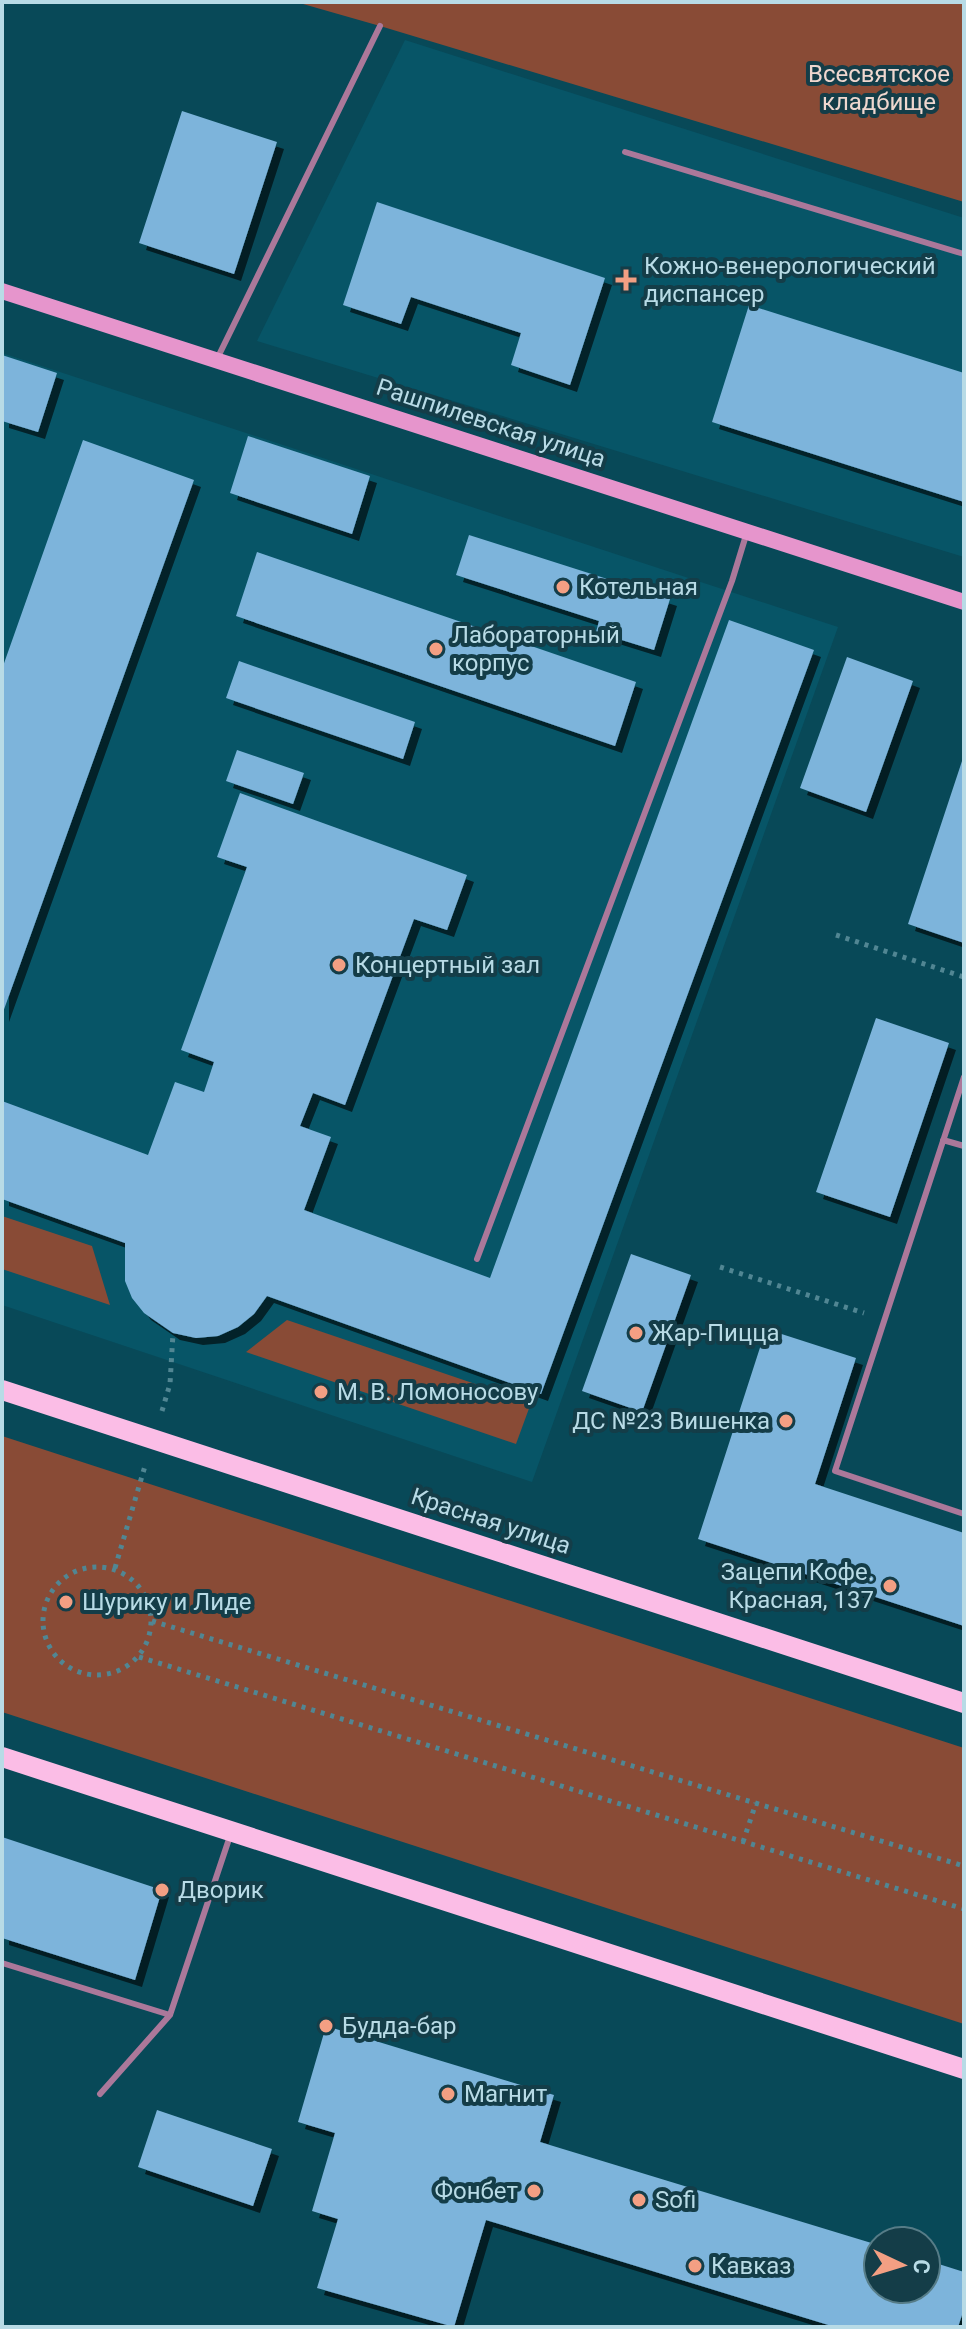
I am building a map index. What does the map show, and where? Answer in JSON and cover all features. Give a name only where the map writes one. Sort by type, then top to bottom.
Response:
[{"type":"main road","name":"Красная улица","points":[[2,1390],[964,1703]]},
{"type":"main road","points":[[2,1757],[964,2069]]},
{"type":"street","name":"Рашпилевская улица","points":[[2,291],[964,602]]},
{"type":"lane","points":[[217,359],[380,26]]},
{"type":"lane","points":[[625,152],[964,254]]},
{"type":"lane","points":[[477,1259],[727,596],[747,532]]},
{"type":"lane","points":[[964,1077],[835,1471],[964,1514]]},
{"type":"lane","points":[[943,1140],[964,1146]]},
{"type":"lane","points":[[100,2094],[170,2015],[232,1830]]},
{"type":"lane","points":[[2,1963],[170,2015]]},
{"type":"path","points":[[836,935],[964,977]]},
{"type":"path","points":[[720,1267],[885,1320]]},
{"type":"path","points":[[81,1568],[115,1568],[142,1589],[150,1604],[152,1621],[149,1640],[139,1657],[121,1670],[100,1676],[79,1673],[61,1662],[48,1645],[43,1624],[46,1602],[66,1575],[81,1568]]},
{"type":"path","points":[[152,1621],[964,1866]]},
{"type":"path","points":[[139,1657],[964,1909]]},
{"type":"path","points":[[743,1842],[756,1803]]},
{"type":"shaded area","name":"Кожно-венерологический диспансер","points":[[405,40],[964,218],[964,557],[257,341]]},
{"type":"shaded area","points":[[2,353],[838,627],[532,1482],[2,1305]]},
{"type":"green space","name":"Всесвятское кладбище","points":[[296,2],[964,2],[964,202],[380,26]]},
{"type":"green space","points":[[2,1216],[92,1246],[110,1305],[2,1269]]},
{"type":"green space","points":[[287,1320],[531,1403],[516,1444],[246,1352]]},
{"type":"green space","points":[[2,1436],[964,1748],[964,2024],[2,1712]]},
{"type":"building","points":[[182,111],[277,142],[234,274],[139,243]]},
{"type":"building","points":[[377,202],[605,278],[570,385],[511,365],[521,333],[411,297],[401,324],[343,305]]},
{"type":"building","points":[[749,305],[964,373],[964,502],[712,422]]},
{"type":"building","points":[[2,355],[57,373],[38,432],[2,421]]},
{"type":"building","points":[[248,436],[370,476],[352,534],[230,493]]},
{"type":"building","points":[[83,440],[194,480],[2,1015],[2,669]]},
{"type":"building","name":"Котельная","points":[[469,535],[670,599],[654,650],[596,632],[599,621],[456,575]]},
{"type":"building","name":"Лабораторный корпус","points":[[257,552],[636,682],[615,746],[236,616]]},
{"type":"building","points":[[729,620],[814,650],[541,1394],[267,1296],[254,1314],[238,1327],[218,1336],[196,1338],[173,1333],[144,1313],[132,1298],[125,1281],[125,1243],[2,1199],[2,1101],[148,1155],[175,1082],[204,1092],[214,1062],[181,1050],[247,867],[217,857],[240,793],[467,875],[447,930],[414,919],[345,1105],[313,1093],[300,1126],[331,1137],[304,1210],[490,1278]]},
{"type":"building","points":[[847,657],[913,681],[866,812],[800,788]]},
{"type":"building","points":[[239,661],[415,722],[403,759],[226,698]]},
{"type":"building","points":[[237,750],[304,773],[293,804],[226,781]]},
{"type":"building","points":[[964,755],[964,943],[908,924]]},
{"type":"building","points":[[876,1018],[949,1043],[890,1217],[816,1192]]},
{"type":"building","name":"Жар-Пицца","points":[[631,1254],[691,1275],[642,1412],[582,1391]]},
{"type":"building","name":"ДС №23 Вишенка","points":[[766,1329],[856,1358],[815,1484],[964,1533],[964,1626],[698,1539]]},
{"type":"building","points":[[2,1837],[162,1890],[135,1980],[2,1938]]},
{"type":"building","points":[[326,2026],[554,2095],[540,2142],[862,2240],[862,2305],[942,2305],[942,2265],[964,2272],[964,2309],[958,2327],[835,2327],[486,2220],[454,2327],[317,2288],[338,2219],[312,2211],[335,2133],[298,2122]]},
{"type":"building","points":[[157,2110],[272,2149],[253,2206],[138,2167]]},
{"type":"place","name":"Кожно-венерологический диспансер","points":[[626,280]]},
{"type":"place","name":"Котельная","points":[[563,587]]},
{"type":"place","name":"Лабораторный корпус","points":[[436,649]]},
{"type":"place","name":"Концертный зал","points":[[339,965]]},
{"type":"place","name":"Жар-Пицца","points":[[636,1333]]},
{"type":"place","name":"М. В. Ломоносову","points":[[321,1392]]},
{"type":"place","name":"ДС №23 Вишенка","points":[[786,1421]]},
{"type":"place","name":"Зацепи Кофе. Красная, 137","points":[[890,1586]]},
{"type":"place","name":"Шурику и Лиде","points":[[66,1602]]},
{"type":"place","name":"Дворик","points":[[162,1890]]},
{"type":"place","name":"Будда-бар","points":[[326,2026]]},
{"type":"place","name":"Магнит","points":[[448,2094]]},
{"type":"place","name":"Фонбет","points":[[534,2191]]},
{"type":"place","name":"Sofi","points":[[639,2200]]},
{"type":"place","name":"Кавказ","points":[[695,2266]]}]
